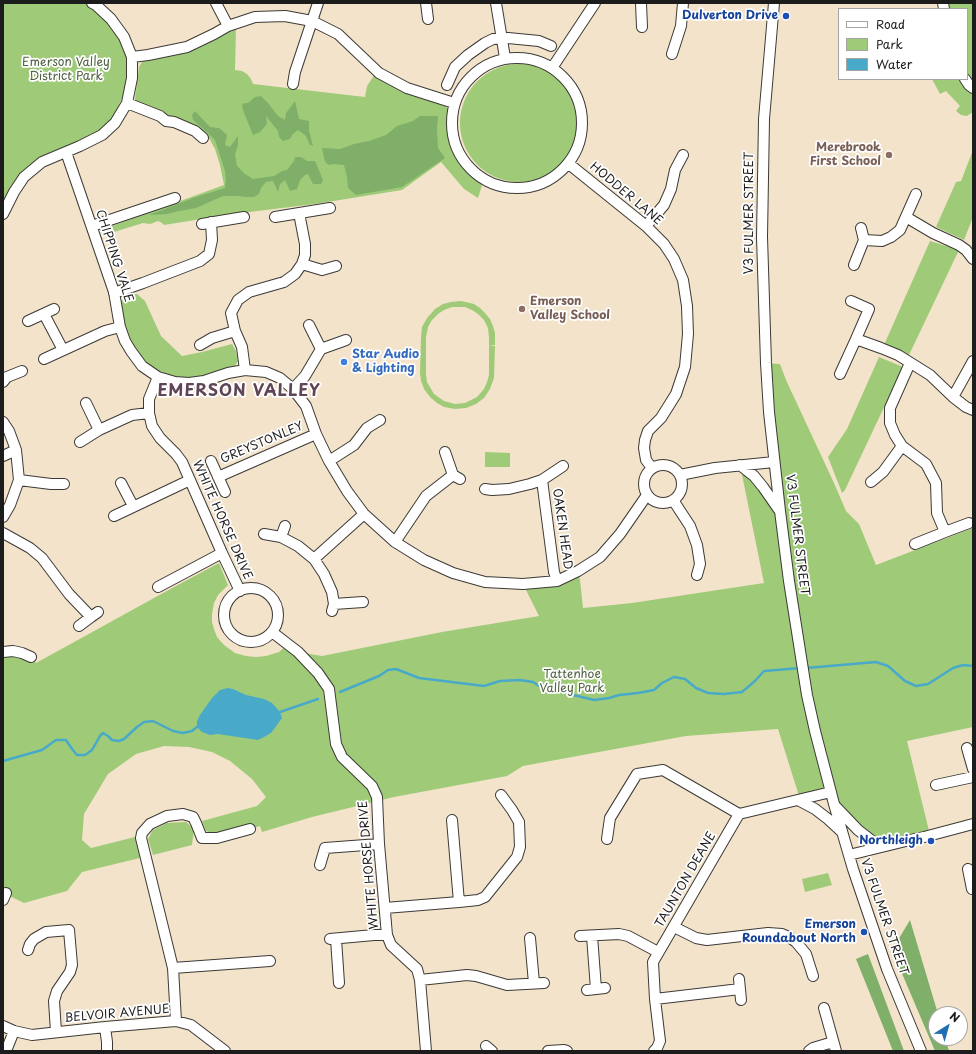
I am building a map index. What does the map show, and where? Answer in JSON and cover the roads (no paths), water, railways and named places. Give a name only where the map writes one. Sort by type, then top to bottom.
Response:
[{"type":"street","points":[[3,214],[14,192],[24,177],[42,162],[102,135],[112,119],[127,103],[132,78],[132,57],[124,37],[111,19],[92,3]]},
{"type":"street","points":[[216,3],[228,26]]},
{"type":"street","points":[[293,84],[291,71],[318,3]]},
{"type":"street","points":[[426,3],[428,19]]},
{"type":"street","points":[[496,3],[505,58]]},
{"type":"street","points":[[552,68],[595,3]]},
{"type":"street","points":[[641,3],[642,27]]},
{"type":"street","points":[[672,54],[681,26],[683,3]]},
{"type":"street","name":"V3 FULMER STREET","points":[[774,3],[764,119],[762,236],[769,412],[780,510],[807,695],[830,792],[853,870],[887,969],[921,1051]]},
{"type":"street","points":[[132,57],[187,47],[228,26],[255,17],[285,16],[312,21],[338,34],[379,73],[407,88],[454,103]]},
{"type":"street","points":[[447,85],[455,66],[468,55],[493,39],[508,38],[539,41],[551,46]]},
{"type":"street","points":[[505,58],[523,58],[541,62],[552,68],[571,86],[578,100],[582,113],[580,138],[576,152],[569,164],[561,172],[537,186],[520,188],[503,187],[489,182],[474,172],[460,156],[453,137],[451,115],[454,103],[462,87],[475,72],[490,63],[505,58]]},
{"type":"street","points":[[966,80],[973,88]]},
{"type":"street","points":[[127,103],[195,131],[203,138]]},
{"type":"street","name":"CHIPPING VALE","points":[[66,152],[114,293],[120,327],[125,341],[142,366],[158,377],[176,382],[189,383],[204,381],[228,373],[245,370],[266,372],[280,378],[293,389],[306,406],[316,434],[329,461],[347,491],[364,514],[395,542],[424,560],[453,573],[485,582],[523,584],[557,581],[578,571],[600,557],[620,534],[647,495]]},
{"type":"street","points":[[646,226],[664,205],[671,190],[675,170],[683,155]]},
{"type":"street","name":"HODDER LANE","points":[[569,164],[646,226],[664,244],[674,260],[683,280],[687,306],[688,334],[685,367],[676,394],[661,418],[648,431],[645,440],[644,448],[646,460],[652,468]]},
{"type":"street","points":[[864,240],[882,241],[891,237],[900,230],[916,194]]},
{"type":"street","points":[[92,226],[155,199],[174,198]]},
{"type":"street","points":[[275,217],[330,208]]},
{"type":"street","points":[[245,370],[242,347],[235,331],[231,313],[238,300],[249,292],[284,282],[295,274],[302,264],[305,255],[305,244],[299,213]]},
{"type":"street","points":[[114,293],[200,261],[209,254],[212,240],[206,223],[244,217]]},
{"type":"street","points":[[906,217],[933,233],[959,245],[966,250],[973,259]]},
{"type":"street","points":[[854,265],[864,240],[861,228]]},
{"type":"street","points":[[302,264],[322,270],[336,266]]},
{"type":"street","points":[[840,374],[869,309],[851,301]]},
{"type":"street","points":[[28,321],[49,312],[63,350]]},
{"type":"street","points":[[309,325],[321,349]]},
{"type":"street","points":[[44,359],[105,331],[120,327]]},
{"type":"street","points":[[200,344],[212,338],[235,331]]},
{"type":"street","points":[[856,339],[891,351],[930,375],[953,397],[966,407],[973,410]]},
{"type":"street","points":[[293,389],[305,376],[321,349],[346,340]]},
{"type":"street","points":[[953,397],[973,361]]},
{"type":"street","points":[[910,363],[890,408],[890,423],[895,436],[902,446],[926,464],[936,483],[937,513],[945,532]]},
{"type":"street","points":[[3,382],[8,377],[22,371]]},
{"type":"street","name":"WHITE HORSE DRIVE","points":[[158,377],[149,399],[149,413],[152,426],[160,438],[182,462],[240,591]]},
{"type":"street","points":[[86,403],[99,430]]},
{"type":"street","points":[[80,442],[99,430],[132,415],[149,413]]},
{"type":"street","points":[[329,461],[354,445],[367,428],[380,420]]},
{"type":"street","points":[[3,422],[9,431],[16,450],[19,480],[10,504],[3,517]]},
{"type":"street","name":"GREYSTONLEY","points":[[218,477],[316,434]]},
{"type":"street","points":[[870,482],[879,469],[902,446]]},
{"type":"street","points":[[3,456],[16,450]]},
{"type":"street","points":[[395,542],[426,496],[457,477],[445,452]]},
{"type":"street","name":"GREYSTONLEY","points":[[210,461],[225,492]]},
{"type":"street","points":[[680,475],[715,468],[774,462]]},
{"type":"street","points":[[667,465],[677,471],[680,475],[682,486],[677,496],[673,500],[662,503],[656,502],[647,495],[643,484],[644,478],[647,472],[652,468],[667,465]]},
{"type":"street","points":[[740,465],[754,476],[780,510]]},
{"type":"street","name":"OAKEN HEAD","points":[[490,487],[509,489],[542,480],[563,466]]},
{"type":"street","points":[[19,480],[52,489],[64,484]]},
{"type":"street","points":[[114,516],[190,480]]},
{"type":"street","name":"OAKEN HEAD","points":[[542,480],[554,572],[557,581]]},
{"type":"street","points":[[121,483],[133,506]]},
{"type":"street","points":[[673,500],[690,526],[697,545],[700,564],[697,576]]},
{"type":"street","points":[[314,559],[364,514]]},
{"type":"street","points":[[915,544],[969,523]]},
{"type":"street","points":[[281,537],[285,526]]},
{"type":"street","points":[[3,533],[30,548],[42,558],[69,594],[94,614],[79,626]]},
{"type":"street","points":[[264,534],[281,537],[298,546],[314,559],[324,574],[332,592],[333,608],[363,602]]},
{"type":"street","points":[[158,587],[172,574],[222,553]]},
{"type":"street","points":[[248,589],[257,589],[266,593],[272,599],[278,615],[272,632],[266,638],[258,642],[240,640],[233,635],[224,620],[224,611],[232,596],[240,591],[248,589]]},
{"type":"street","name":"WHITE HORSE DRIVE","points":[[272,632],[298,652],[318,673],[329,689],[336,744],[342,757],[372,786],[377,797],[387,935],[391,945],[418,969],[426,1051]]},
{"type":"street","points":[[3,652],[13,651],[31,657]]},
{"type":"street","points":[[967,748],[973,769]]},
{"type":"street","points":[[607,839],[610,818],[637,774],[663,770],[740,814],[830,792]]},
{"type":"street","points":[[936,785],[950,787],[973,777]]},
{"type":"street","points":[[385,908],[460,902],[478,900],[485,897],[517,857],[520,847],[519,822],[501,795]]},
{"type":"street","points":[[798,800],[828,818],[842,832]]},
{"type":"street","points":[[834,804],[858,830],[880,847]]},
{"type":"street","points":[[176,1021],[173,968],[141,838],[142,833],[150,824],[167,816],[182,814],[193,817],[202,838],[217,838],[250,830]]},
{"type":"street","name":"TAUNTON DEANE","points":[[654,1051],[660,1042],[655,999],[653,962],[740,814]]},
{"type":"street","points":[[452,820],[460,902]]},
{"type":"street","points":[[849,855],[973,824]]},
{"type":"street","points":[[320,865],[325,848],[380,844]]},
{"type":"street","points":[[971,874],[972,889]]},
{"type":"street","points":[[674,927],[696,938],[707,940],[782,934],[796,942],[806,954],[813,976]]},
{"type":"street","points":[[28,950],[34,939],[46,932],[69,930],[72,965],[70,972],[57,991],[54,1000],[56,1032]]},
{"type":"street","points":[[339,983],[333,939],[387,935]]},
{"type":"street","points":[[580,936],[624,935],[658,952]]},
{"type":"street","points":[[592,936],[596,989]]},
{"type":"street","points":[[420,980],[467,975],[476,976],[507,985],[539,983],[530,938]]},
{"type":"street","points":[[173,968],[270,961]]},
{"type":"street","points":[[655,999],[739,984],[741,1000]]},
{"type":"street","points":[[808,1051],[813,1048],[835,1046],[824,1008]]},
{"type":"street","name":"BELVOIR AVENUE","points":[[3,1026],[14,1031],[32,1034],[176,1021],[191,1025],[214,1048],[225,1051]]},
{"type":"street","points":[[105,1027],[107,1051]]},
{"type":"street","points":[[6,1051],[14,1031]]},
{"type":"street","points":[[548,1051],[567,1051]]},
{"type":"water","points":[[228,688],[246,695],[264,699],[272,703],[280,712],[282,718],[271,733],[258,740],[218,734],[210,735],[202,732],[197,727],[197,721],[200,715],[212,698],[220,690]]},
{"type":"waterway","points":[[806,668],[876,662],[888,666],[905,681],[916,686],[928,684],[953,668],[963,665],[973,666]]},
{"type":"waterway","points":[[340,692],[379,676],[388,670],[396,669],[419,678],[484,686],[500,681],[520,680],[533,682],[547,691],[564,691],[569,694],[594,700],[654,690],[662,683],[674,677],[685,679],[696,688],[708,693],[724,694],[742,692],[764,671],[801,668]]},
{"type":"waterway","points":[[280,712],[318,699]]},
{"type":"waterway","points":[[3,761],[42,750],[56,740],[66,740],[77,755],[85,755],[92,750],[103,733],[112,740],[119,741],[124,739],[144,722],[153,721],[173,731],[183,733],[192,731],[197,727]]},
{"type":"place","name":"Dulverton Drive","points":[[786,16]]},
{"type":"place","name":"Merebrook First School","points":[[889,155]]},
{"type":"place","name":"Emerson Valley School","points":[[522,309]]},
{"type":"place","name":"Star Audio & Lighting","points":[[344,362]]},
{"type":"place","name":"Northleigh","points":[[931,841]]},
{"type":"place","name":"Emerson Roundabout North","points":[[864,932]]},
{"type":"district","name":"EMERSON VALLEY","points":[[239,392]]},
{"type":"park label","name":"Emerson Valley District Park","points":[[66,70]]},
{"type":"park label","name":"Tattenhoe Valley Park","points":[[572,682]]}]
